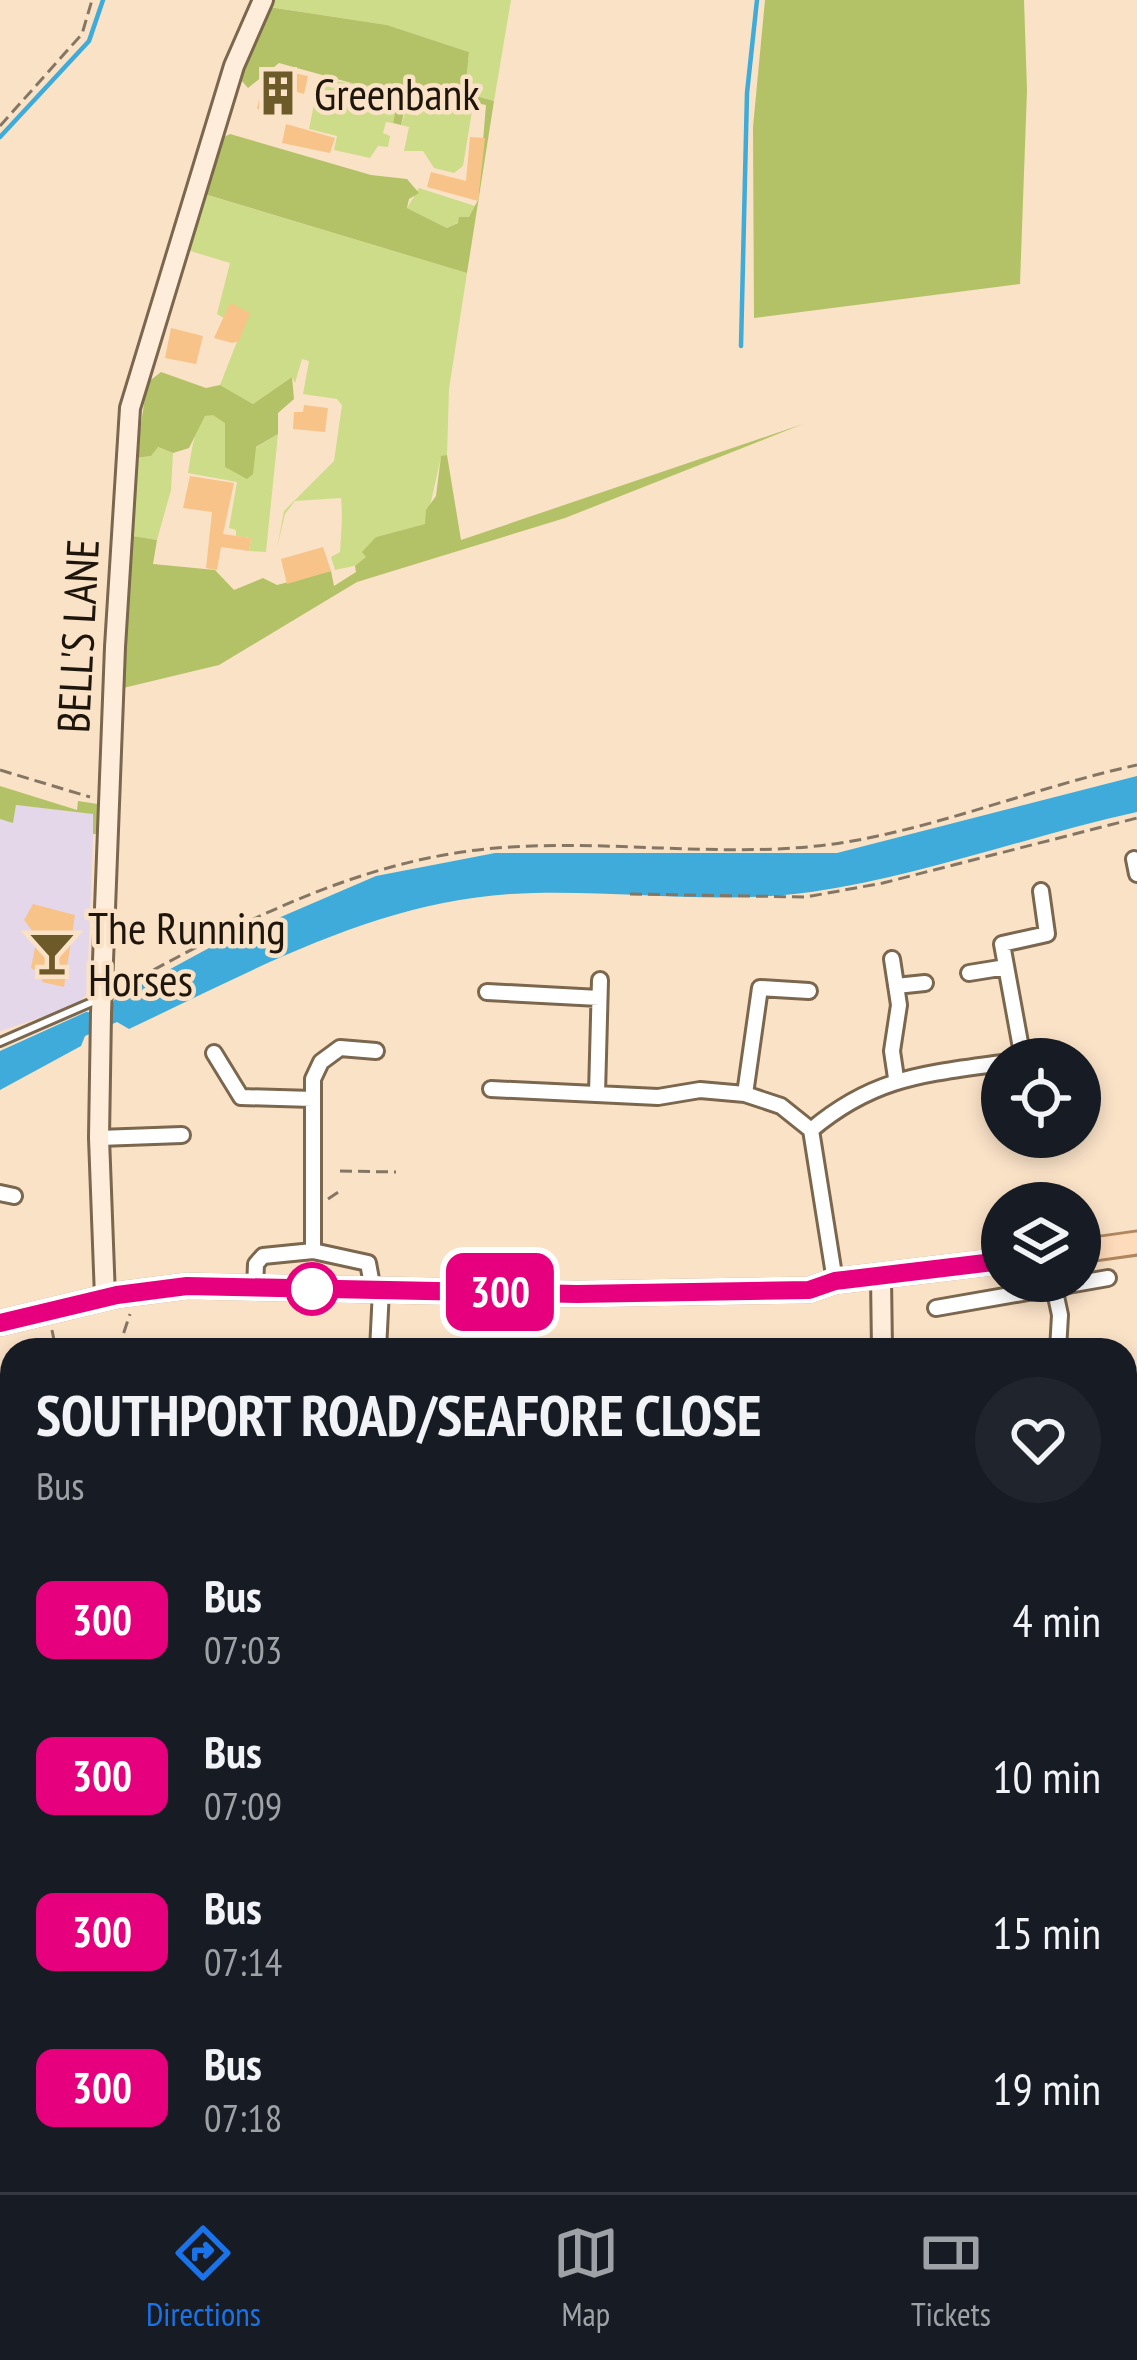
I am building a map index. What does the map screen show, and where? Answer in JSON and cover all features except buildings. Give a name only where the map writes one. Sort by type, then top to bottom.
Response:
[{"type":"main road","points":[[1101,1248],[1137,1243]]},
{"type":"main road","points":[[0,1323],[105,1298],[187,1286],[809,1290],[835,1281],[981,1264]]},
{"type":"street","name":"BELL'S LANE","points":[[105,1298],[99,1138],[102,1005],[130,408],[234,66],[263,0]]},
{"type":"street","points":[[1019,1038],[1002,944],[1047,934],[1041,891]]},
{"type":"street","points":[[892,959],[898,1005],[892,1051],[896,1078]]},
{"type":"street","points":[[969,973],[1006,968]]},
{"type":"street","points":[[597,1094],[600,980]]},
{"type":"street","points":[[896,986],[925,982]]},
{"type":"street","points":[[745,1094],[760,988],[809,991]]},
{"type":"street","points":[[487,992],[598,998]]},
{"type":"street","points":[[314,1251],[314,1079],[322,1062],[340,1048],[376,1051]]},
{"type":"street","points":[[214,1053],[241,1096],[313,1099]]},
{"type":"street","points":[[811,1130],[896,1078],[981,1066]]},
{"type":"street","points":[[491,1089],[658,1097],[700,1090],[745,1094],[781,1106],[811,1130],[835,1281]]},
{"type":"street","points":[[99,1138],[182,1135]]},
{"type":"street","points":[[255,1288],[256,1264],[263,1256],[314,1251],[368,1263],[377,1290],[378,1338]]},
{"type":"street","points":[[881,1277],[883,1338]]},
{"type":"street","points":[[1101,1279],[1108,1278]]},
{"type":"street","points":[[937,1308],[981,1300]]},
{"type":"street","points":[[1057,1302],[1059,1338]]},
{"type":"lane","points":[[0,1042],[102,1005]]},
{"type":"path","points":[[0,126],[82,34],[92,0]]},
{"type":"path","points":[[102,1005],[226,930],[313,890],[403,863],[508,847],[766,848],[846,842],[1137,766]]},
{"type":"path","points":[[0,770],[108,802]]},
{"type":"path","points":[[630,895],[806,897],[883,883],[1137,818]]},
{"type":"path","points":[[340,1171],[396,1172]]},
{"type":"path","points":[[324,1200],[336,1198],[340,1191]]},
{"type":"path","points":[[121,1338],[132,1308]]},
{"type":"path","points":[[52,1330],[54,1338]]},
{"type":"shaded area","points":[[16,805],[94,814],[87,994],[75,1006],[0,1031],[0,819],[13,822]]},
{"type":"green space","points":[[273,0],[511,0],[494,101],[465,93],[469,52],[387,25],[270,7]]},
{"type":"green space","points":[[765,0],[1024,0],[1027,90],[1020,284],[754,318],[753,127]]},
{"type":"green space","points":[[269,7],[387,25],[469,52],[465,93],[494,101],[467,273],[204,194],[220,139],[230,134],[371,175],[407,179],[419,193],[409,199],[407,208],[447,228],[458,223],[459,217],[469,217],[478,200],[486,105],[476,103],[460,111],[432,103],[424,92],[406,104],[401,125],[393,123],[400,90],[355,84],[279,63],[248,88],[241,80]]},
{"type":"green space","points":[[319,79],[401,90],[393,123],[386,122],[383,133],[390,136],[388,147],[378,146],[370,158],[334,150],[337,136],[309,129]]},
{"type":"green space","points":[[409,102],[417,116],[432,103],[464,112],[473,105],[463,166],[454,173],[434,168],[423,151],[404,151],[409,127],[401,125]]},
{"type":"green space","points":[[419,188],[475,206],[469,217],[447,228],[407,208]]},
{"type":"green space","points":[[203,194],[467,273],[449,389],[447,455],[441,457],[426,524],[376,537],[363,564],[335,570],[331,557],[340,552],[341,498],[295,501],[285,514],[277,548],[284,511],[334,461],[342,405],[337,399],[303,394],[309,361],[302,359],[295,383],[292,377],[253,404],[220,385],[242,329],[217,314],[230,263],[187,250]]},
{"type":"green space","points":[[161,372],[206,388],[220,385],[253,404],[292,377],[294,399],[278,413],[278,434],[256,447],[253,474],[247,479],[225,467],[225,423],[213,415],[205,416],[189,448],[173,453],[158,447],[151,456],[136,458],[147,383]]},
{"type":"green space","points":[[213,414],[225,422],[225,467],[278,434],[266,552],[249,551],[251,538],[236,536],[236,530],[229,528],[237,482],[188,473],[197,430],[205,416]]},
{"type":"green space","points":[[803,424],[565,518],[357,582],[219,665],[119,689],[133,536],[157,540],[153,564],[215,570],[234,590],[263,578],[277,585],[331,571],[334,586],[356,572],[355,566],[366,557],[362,552],[376,537],[425,524],[426,510],[436,496],[441,456],[447,455],[461,540]]},
{"type":"green space","points":[[157,447],[173,453],[171,490],[157,540],[133,536],[136,458],[151,456]]},
{"type":"green space","points":[[0,786],[77,810],[78,801],[98,804],[99,834],[93,834],[93,814],[16,805],[13,823],[0,819]]},
{"type":"water","points":[[1137,776],[1137,812],[852,885],[737,897],[511,894],[410,911],[314,943],[129,1029],[117,1022],[85,1036],[81,1046],[0,1090],[0,1051],[86,1012],[106,1013],[115,999],[209,948],[376,876],[495,853],[837,853]]},
{"type":"waterway","points":[[0,137],[89,41],[103,0]]},
{"type":"waterway","points":[[741,346],[747,93],[757,0]]},
{"type":"bus line","name":"300","points":[[0,1323],[117,1295],[187,1286],[577,1294],[809,1290],[835,1281],[981,1264]]},
{"type":"place","name":"Greenbank","points":[[278,93]]},
{"type":"place","name":"The Running Horses","points":[[52,953]]}]
